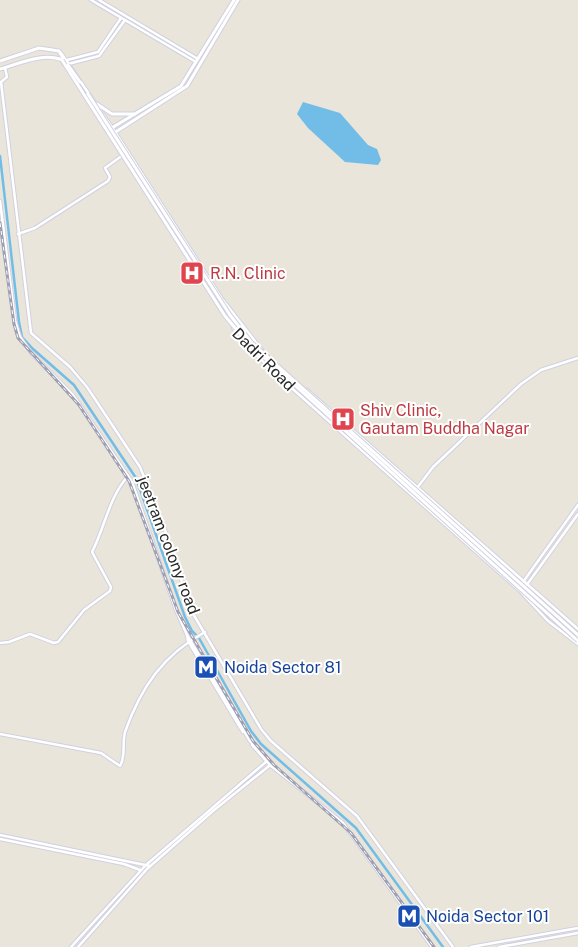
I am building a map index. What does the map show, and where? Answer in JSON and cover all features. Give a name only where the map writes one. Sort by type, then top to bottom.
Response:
[{"type":"main road","points":[[108,130],[181,86],[234,0]]},
{"type":"main road","points":[[110,135],[187,86],[238,0]]},
{"type":"main road","points":[[0,61],[39,48],[59,52],[225,316],[247,342],[578,642]]},
{"type":"main road","points":[[0,69],[36,59],[51,58],[65,62],[230,315],[251,342],[578,635]]},
{"type":"main road","points":[[97,104],[112,114],[135,114]]},
{"type":"street","points":[[91,0],[196,59]]},
{"type":"street","points":[[99,0],[122,16]]},
{"type":"street","points":[[65,62],[98,52],[122,16]]},
{"type":"street","points":[[126,18],[189,58],[196,59]]},
{"type":"street","points":[[65,62],[99,56],[126,18]]},
{"type":"street","name":"Dadri Road","points":[[65,62],[97,104],[222,299],[254,342],[578,629]]},
{"type":"street","name":"Dadri Road","points":[[65,62],[222,314],[250,349],[423,507],[520,591],[548,622],[578,642]]},
{"type":"street","name":"jeetram colony road","points":[[5,68],[8,77],[0,82],[31,333],[70,367],[87,387],[140,467],[163,524],[192,612],[261,728],[271,741],[358,816],[453,947]]},
{"type":"street","points":[[18,234],[35,228],[108,181],[110,177],[105,168],[122,155]]},
{"type":"street","points":[[0,201],[15,321],[20,337],[32,354],[73,395],[128,476],[137,495],[176,610],[190,640],[248,740],[271,765],[343,824],[432,947]]},
{"type":"street","points":[[191,264],[197,260]]},
{"type":"street","points":[[417,488],[433,467],[521,384],[540,370],[578,358]]},
{"type":"street","points":[[0,643],[9,642],[30,634],[54,643],[58,642],[84,610],[110,591],[111,587],[92,552],[104,530],[114,496],[128,476]]},
{"type":"street","points":[[516,588],[524,582],[578,505]]},
{"type":"street","points":[[520,591],[527,585],[578,514]]},
{"type":"street","points":[[0,734],[101,753],[120,766],[125,734],[153,674],[190,640],[203,633]]},
{"type":"street","points":[[71,947],[140,870],[267,761]]},
{"type":"street","points":[[78,947],[150,866],[213,811],[271,765]]},
{"type":"street","points":[[0,835],[150,866]]},
{"type":"street","points":[[0,839],[124,864],[145,872]]},
{"type":"street","points":[[471,947],[578,928]]},
{"type":"street","points":[[500,947],[578,933]]},
{"type":"water","points":[[303,102],[340,113],[368,145],[377,149],[381,160],[378,165],[345,162],[308,128],[297,114]]},
{"type":"waterway","points":[[0,156],[22,337],[74,385],[136,478],[185,617],[192,631],[199,638],[251,731],[261,744],[356,828],[443,947]]},
{"type":"railway","points":[[0,223],[14,324],[18,338],[79,405],[129,481],[178,612],[253,741],[274,765],[351,833],[434,947]]},
{"type":"place","name":"R.N. Clinic","points":[[192,273]]},
{"type":"place","name":"Shiv Clinic, Gautam Buddha Nagar","points":[[343,419]]},
{"type":"place","name":"Noida Sector 81","points":[[206,667]]},
{"type":"place","name":"Noida Sector 101","points":[[409,916]]}]
